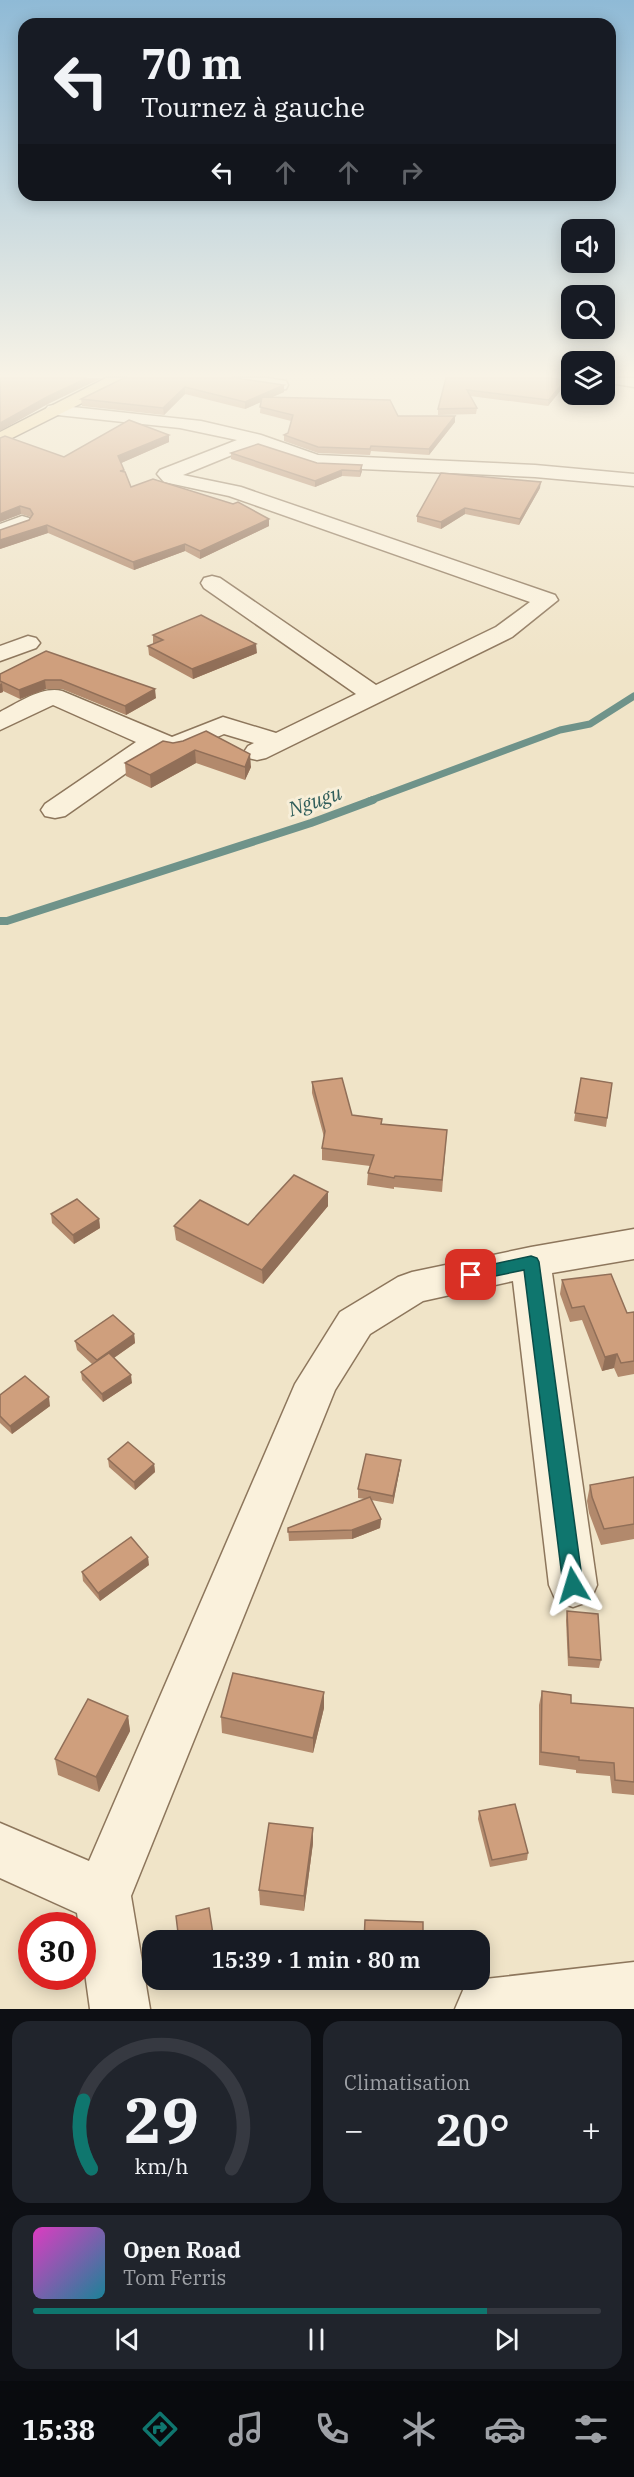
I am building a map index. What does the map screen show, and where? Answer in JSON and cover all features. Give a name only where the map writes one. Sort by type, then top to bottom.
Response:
[{"type":"street","points":[[0,722],[53,696],[155,741],[174,746],[223,725],[267,747],[504,632],[547,600],[234,491],[171,478],[167,474],[173,472]]},
{"type":"street","points":[[543,472],[634,480]]},
{"type":"street","points":[[0,531],[22,522]]},
{"type":"street","points":[[212,583],[374,695]]},
{"type":"street","points":[[0,654],[28,643]]},
{"type":"street","points":[[55,810],[155,741]]},
{"type":"street","points":[[120,2009],[103,1896],[316,1384],[356,1323],[412,1288],[531,1262],[634,1244]]},
{"type":"street","points":[[531,1262],[573,1585]]},
{"type":"street","points":[[0,1850],[103,1896]]},
{"type":"street","points":[[485,2009],[634,1990]]},
{"type":"building","points":[[0,472],[124,472],[131,487],[153,479],[233,504],[238,502],[269,519],[200,551],[185,544],[133,562],[47,525],[0,540],[0,530],[29,520],[33,514],[30,509],[20,506],[0,514]]},
{"type":"building","points":[[287,472],[338,472],[315,481]]},
{"type":"building","points":[[441,473],[541,482],[520,519],[465,508],[441,522],[417,516]]},
{"type":"building","points":[[201,615],[256,644],[192,669],[148,646],[163,640],[153,635]]},
{"type":"building","points":[[46,651],[155,689],[125,706],[61,680],[45,680],[19,690],[0,681],[0,674]]},
{"type":"building","points":[[206,731],[250,754],[245,767],[195,750],[150,775],[125,763],[163,741],[173,743],[183,741]]},
{"type":"building","points":[[342,1078],[352,1115],[382,1119],[381,1124],[447,1130],[442,1180],[395,1176],[394,1178],[368,1173],[374,1155],[322,1148],[325,1131],[312,1082]]},
{"type":"building","points":[[581,1078],[612,1083],[607,1118],[575,1113]]},
{"type":"building","points":[[294,1175],[328,1192],[262,1270],[174,1226],[200,1200],[248,1225]]},
{"type":"building","points":[[77,1199],[99,1219],[73,1235],[51,1214]]},
{"type":"building","points":[[611,1274],[627,1313],[634,1312],[634,1361],[621,1363],[617,1354],[605,1357],[584,1306],[572,1308],[562,1280]]},
{"type":"building","points":[[113,1315],[134,1334],[97,1360],[75,1341]]},
{"type":"building","points":[[109,1353],[131,1375],[102,1394],[81,1372]]},
{"type":"building","points":[[25,1376],[49,1397],[10,1426],[0,1416],[0,1395]]},
{"type":"building","points":[[128,1442],[154,1464],[134,1482],[108,1459]]},
{"type":"building","points":[[366,1454],[401,1460],[393,1496],[358,1489]]},
{"type":"building","points":[[634,1477],[634,1524],[604,1529],[590,1485]]},
{"type":"building","points":[[370,1497],[381,1519],[352,1530],[288,1532],[288,1528]]},
{"type":"building","points":[[131,1537],[148,1557],[98,1593],[82,1572]]},
{"type":"building","points":[[567,1611],[598,1614],[601,1660],[569,1657]]},
{"type":"building","points":[[233,1673],[324,1692],[313,1738],[221,1717]]},
{"type":"building","points":[[542,1691],[571,1695],[571,1703],[634,1708],[634,1782],[615,1780],[614,1763],[579,1760],[579,1757],[541,1752]]},
{"type":"building","points":[[88,1699],[128,1716],[96,1777],[55,1759]]},
{"type":"building","points":[[515,1804],[528,1853],[492,1860],[479,1811]]},
{"type":"building","points":[[269,1823],[313,1828],[304,1896],[259,1890]]},
{"type":"building","points":[[209,1908],[212,1930],[178,1930],[176,1916]]},
{"type":"building","points":[[365,1920],[423,1922],[423,1930],[365,1930]]},
{"type":"waterway","name":"Ngugu","points":[[369,801],[560,730],[590,724],[634,696]]},
{"type":"waterway","name":"Ngugu","points":[[0,921],[7,921],[311,823],[373,800]]},
{"type":"route","points":[[471,1275],[531,1262],[573,1585]]}]
